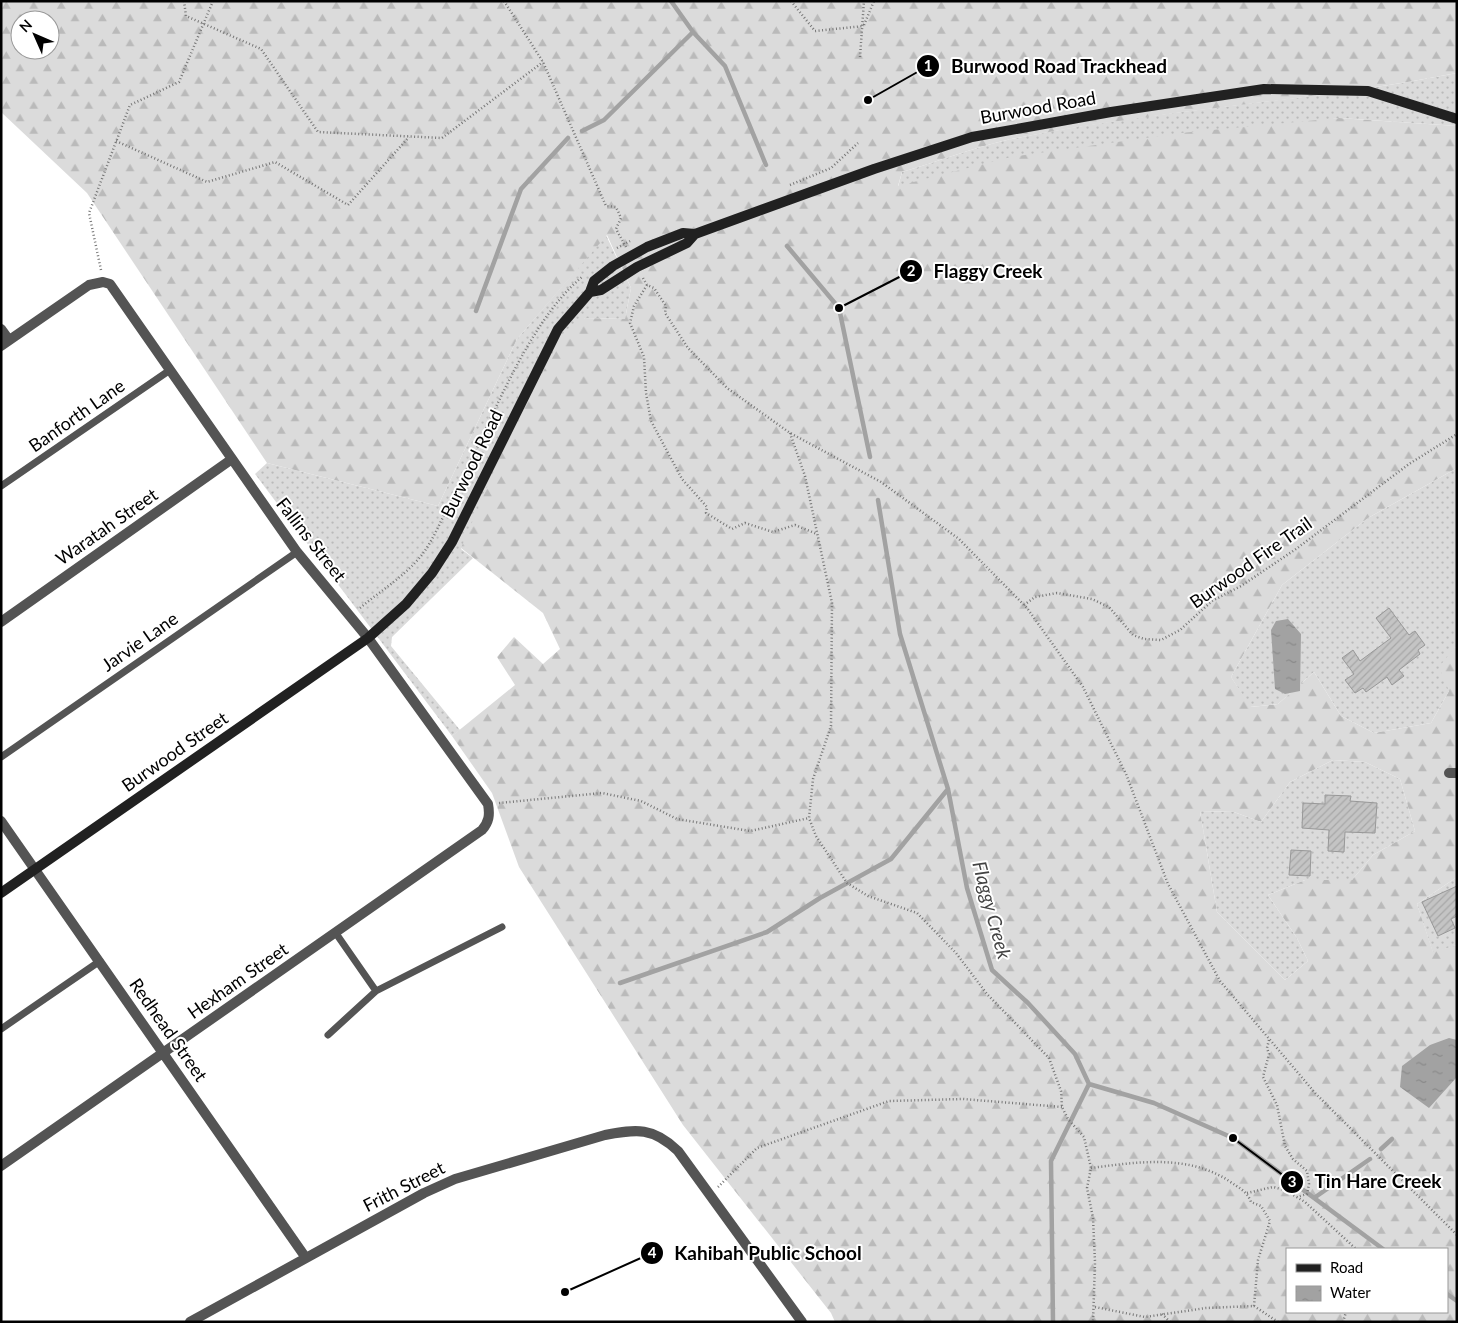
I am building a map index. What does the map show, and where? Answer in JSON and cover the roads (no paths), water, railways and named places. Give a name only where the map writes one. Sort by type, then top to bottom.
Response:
[{"type":"main road","name":"Burwood Road","points":[[368,638],[406,604],[437,565],[466,516],[558,329],[590,292],[594,281],[630,255],[684,234],[695,234],[874,169],[972,137],[1111,112],[1264,89],[1368,91],[1457,119]]},
{"type":"main road","name":"Burwood Road","points":[[590,292],[601,290],[637,267],[687,243],[695,234]]},
{"type":"main road","name":"Burwood Street","points":[[1,893],[368,638]]},
{"type":"street","name":"Fallins Street","points":[[5,343],[89,285],[103,282],[115,289],[296,552],[368,638],[488,804],[488,819]]},
{"type":"street","points":[[1,329],[5,343]]},
{"type":"street","name":"Waratah Street","points":[[1,622],[232,459]]},
{"type":"street","name":"Hexham Street","points":[[1,1166],[482,830],[488,819]]},
{"type":"street","name":"Redhead Street","points":[[1,821],[306,1258]]},
{"type":"street","name":"Frith Street","points":[[190,1322],[424,1192],[455,1179],[628,1130],[651,1132],[666,1140],[678,1151],[802,1322]]},
{"type":"lane","name":"Banforth Lane","points":[[1,486],[170,370]]},
{"type":"lane","name":"Jarvie Lane","points":[[1,757],[296,552]]},
{"type":"lane","points":[[328,1035],[376,991],[502,927]]},
{"type":"lane","points":[[336,932],[376,991]]},
{"type":"lane","points":[[1,1029],[100,961]]},
{"type":"water","points":[[1288,619],[1301,634],[1300,691],[1285,694],[1275,689],[1271,630],[1276,621]]},
{"type":"water","points":[[1449,1038],[1457,1040],[1456,1078],[1429,1108],[1400,1087],[1402,1066],[1430,1045]]},
{"type":"waterway","name":"Flaggy Creek","points":[[671,1],[693,32],[725,66],[766,165]]},
{"type":"waterway","points":[[582,131],[604,120],[693,32]]},
{"type":"waterway","points":[[476,311],[521,189],[568,138]]},
{"type":"waterway","name":"Flaggy Creek","points":[[787,246],[839,308],[870,457]]},
{"type":"waterway","name":"Flaggy Creek","points":[[878,500],[900,634],[948,789],[967,888],[992,970],[1028,1003],[1075,1054],[1089,1084],[1051,1161],[1053,1322]]},
{"type":"waterway","points":[[620,983],[767,932],[820,898],[891,859],[948,789]]},
{"type":"waterway","points":[[1089,1084],[1154,1103],[1233,1138],[1382,1248]]},
{"type":"waterway","points":[[1381,1149],[1392,1139]]},
{"type":"waterway","points":[[1314,1198],[1370,1159]]},
{"type":"waterway","points":[[1448,1295],[1457,1301]]},
{"type":"place","name":"Burwood Road Trackhead","points":[[868,100]]},
{"type":"place","name":"Flaggy Creek","points":[[839,308]]},
{"type":"place","name":"Tin Hare Creek","points":[[1233,1138]]},
{"type":"place","name":"Kahibah Public School","points":[[565,1292]]}]
